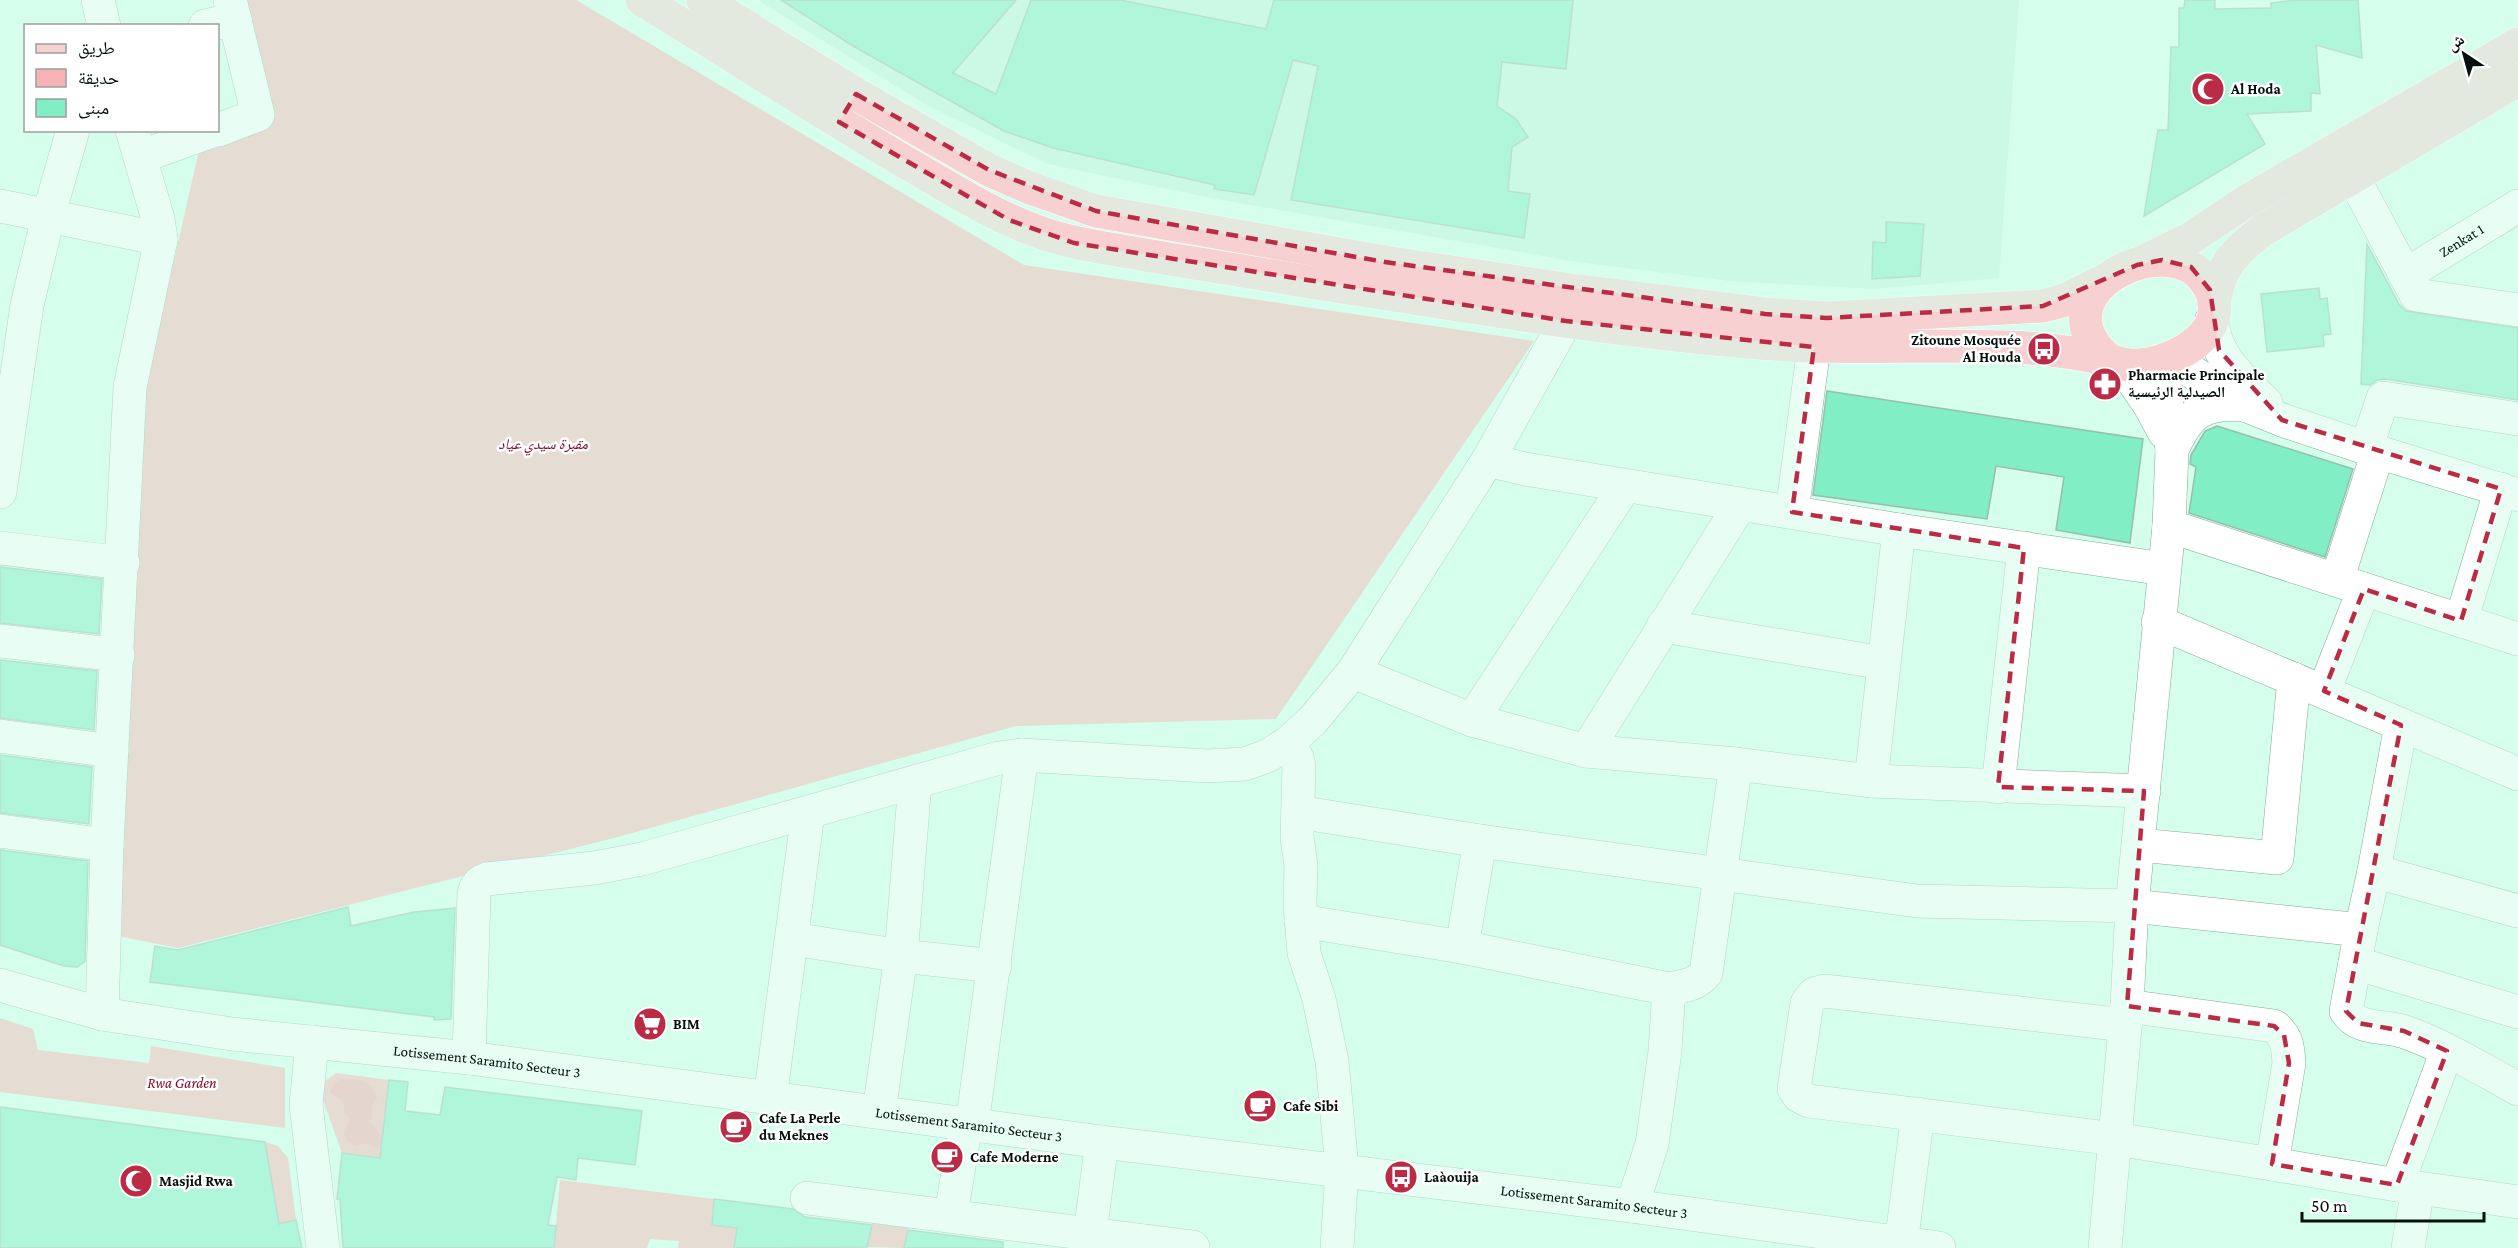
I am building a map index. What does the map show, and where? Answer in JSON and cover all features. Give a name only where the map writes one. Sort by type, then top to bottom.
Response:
[{"type":"main road","points":[[642,0],[952,189],[1009,220],[1074,243],[1566,321],[1757,343],[1814,347],[2007,346],[2044,349],[2138,366],[2166,360],[2197,344],[2207,333],[2217,283],[2223,269],[2238,249],[2263,230],[2518,80]]},
{"type":"main road","points":[[703,0],[856,94],[989,170],[1030,188],[1096,211],[1384,262],[1578,291],[1765,314],[1826,318],[2043,306],[2065,300],[2191,238],[2245,202],[2518,44]]},
{"type":"main road","points":[[839,122],[856,94]]},
{"type":"main road","points":[[1278,277],[1284,245]]},
{"type":"main road","points":[[2138,265],[2162,260],[2177,261],[2191,267],[2202,277],[2210,290],[2213,312]]},
{"type":"main road","points":[[2101,282],[2089,300],[2085,321],[2088,336],[2096,349],[2115,362]]},
{"type":"street","points":[[98,0],[104,24]]},
{"type":"street","points":[[219,129],[258,115],[223,15]]},
{"type":"street","points":[[0,492],[27,305],[48,217],[72,132]]},
{"type":"street","points":[[102,1014],[107,845],[123,563],[130,387],[161,239],[158,219],[136,143],[204,132]]},
{"type":"street","points":[[2353,177],[2416,295],[2518,310]]},
{"type":"street","points":[[0,206],[161,239]]},
{"type":"street","name":"Zenkat 1","points":[[2405,274],[2518,206]]},
{"type":"street","points":[[470,1058],[474,894],[480,881],[594,868],[642,859],[999,758],[1022,755],[1208,766],[1245,764],[1267,756],[1288,743],[1312,720],[1353,672],[1488,460],[1566,321],[1578,291]]},
{"type":"street","points":[[2213,312],[2213,335],[2219,350],[2231,367],[2282,420]]},
{"type":"street","points":[[1792,512],[1814,347]]},
{"type":"street","points":[[2166,360],[2245,405],[2282,420],[2372,451],[2510,492],[2461,621]]},
{"type":"street","points":[[2105,1248],[2126,1015],[2132,906],[2169,526],[2172,450],[2166,360]]},
{"type":"street","points":[[2115,362],[2150,406],[2172,450]]},
{"type":"street","points":[[2139,845],[2277,858],[2309,685],[2350,585],[2383,398],[2518,419]]},
{"type":"street","points":[[2172,450],[2182,428],[2200,412],[2222,403],[2245,405]]},
{"type":"street","points":[[1488,460],[1525,469],[1740,505],[2164,569]]},
{"type":"street","points":[[1472,720],[1625,486]]},
{"type":"street","points":[[1586,751],[1740,505]]},
{"type":"street","points":[[2169,526],[2518,639]]},
{"type":"street","points":[[1871,781],[1899,530]]},
{"type":"street","points":[[0,548],[123,563]]},
{"type":"street","points":[[1998,787],[2024,548]]},
{"type":"street","points":[[2158,622],[2518,774]]},
{"type":"street","points":[[1663,626],[1883,663]]},
{"type":"street","points":[[0,641],[118,655]]},
{"type":"street","points":[[1353,672],[1472,720],[1586,751],[1736,764],[1871,781],[2144,791]]},
{"type":"street","points":[[2401,724],[2346,1011],[2358,1023],[2404,1031],[2518,1089]]},
{"type":"street","points":[[0,736],[112,751]]},
{"type":"street","points":[[1288,743],[1299,766],[1297,837],[1301,865],[1301,921],[1304,953],[1319,999],[1332,1061],[1342,1169],[1337,1248]]},
{"type":"street","points":[[951,1215],[969,1124],[995,966],[1022,755]]},
{"type":"street","points":[[1301,921],[1462,947],[1669,989],[1692,984],[1700,981],[1706,973],[1736,764]]},
{"type":"street","points":[[879,1112],[901,956],[915,782]]},
{"type":"street","points":[[1298,812],[1480,841],[1917,901],[2132,906],[2361,930]]},
{"type":"street","points":[[770,1099],[808,813]]},
{"type":"street","points":[[0,831],[107,845]]},
{"type":"street","points":[[1462,947],[1480,841]]},
{"type":"street","points":[[2374,871],[2518,911]]},
{"type":"street","points":[[793,939],[901,956],[995,966]]},
{"type":"street","points":[[2355,963],[2518,1012]]},
{"type":"street","name":"Lotissement Saramito Secteur 3","points":[[0,985],[102,1014],[232,1034],[470,1058],[1102,1142],[1342,1169],[1632,1206],[1939,1248]]},
{"type":"street","points":[[1632,1206],[1652,1144],[1665,1051],[1669,989]]},
{"type":"street","points":[[2272,1164],[2289,1063],[2289,1046],[2284,1035],[2274,1026],[1824,991],[1814,994],[1807,1003],[1794,1089],[1799,1096],[1809,1101],[2116,1140],[2408,1187],[2518,1202]]},
{"type":"street","points":[[312,1042],[306,1105],[323,1248]]},
{"type":"street","points":[[2408,1248],[2408,1187],[2447,1051]]},
{"type":"street","points":[[1901,1244],[1918,1114]]},
{"type":"street","points":[[1090,1233],[1102,1142]]},
{"type":"street","points":[[807,1198],[1193,1247]]},
{"type":"highlighted area","points":[[856,94],[989,170],[1096,211],[1385,262],[1765,314],[1826,318],[2043,306],[2137,265],[2162,260],[2191,267],[2210,290],[2219,350],[2282,420],[2501,489],[2461,621],[2364,589],[2324,691],[2401,725],[2346,1011],[2358,1023],[2404,1031],[2447,1051],[2397,1185],[2272,1164],[2289,1063],[2284,1035],[2274,1026],[2127,1006],[2144,791],[1998,787],[2024,548],[1792,512],[1814,347],[1566,321],[1074,243],[1009,220],[839,122]]},
{"type":"shaded area","points":[[758,0],[2019,0],[1999,278],[1874,289],[1730,281],[1577,262],[1211,198],[1048,164],[928,106]]},
{"type":"shaded area","points":[[341,1079],[364,1082],[375,1092],[377,1099],[372,1106],[372,1118],[368,1122],[375,1126],[380,1134],[387,1133],[387,1149],[365,1143],[355,1146],[346,1140],[344,1133],[351,1120],[345,1114],[343,1101],[330,1093],[333,1084]]},
{"type":"green space","name":"مقبرة سيدي عياد","points":[[245,0],[576,0],[1024,265],[1534,341],[1276,719],[1016,726],[614,838],[178,948],[118,936],[147,379],[200,146],[272,121]]},
{"type":"green space","name":"Rwa Garden","points":[[0,1018],[33,1029],[38,1050],[149,1063],[151,1046],[285,1068],[285,1128],[0,1092]]},
{"type":"green space","points":[[336,1073],[389,1080],[383,1128],[400,1160],[342,1153],[323,1100],[324,1082]]},
{"type":"green space","points":[[265,1142],[278,1146],[288,1158],[296,1220],[279,1224]]},
{"type":"green space","points":[[560,1180],[714,1199],[712,1225],[737,1228],[734,1248],[678,1248],[679,1241],[650,1239],[647,1248],[554,1248]]},
{"type":"green space","points":[[873,1219],[909,1224],[904,1248],[867,1247]]},
{"type":"building","points":[[781,0],[1016,0],[953,73],[996,94],[1031,0],[1120,0],[1266,29],[1274,0],[1573,0],[1566,69],[1502,62],[1497,106],[1516,119],[1528,137],[1512,147],[1508,191],[1530,194],[1524,238],[1291,200],[1318,66],[1293,60],[1254,195],[1214,189],[1215,185],[1053,148],[1004,131],[853,46]]},
{"type":"building","points":[[2185,0],[2215,0],[2215,9],[2271,8],[2271,3],[2297,0],[2358,0],[2362,58],[2316,45],[2320,94],[2311,93],[2311,111],[2247,114],[2265,144],[2144,216],[2158,130],[2168,130],[2171,47],[2179,47],[2179,8],[2184,8]]},
{"type":"building","points":[[1886,222],[1924,224],[1920,276],[1872,279],[1873,242],[1886,243]]},
{"type":"building","points":[[2367,244],[2399,304],[2406,311],[2518,328],[2518,400],[2386,379],[2377,380],[2370,385],[2361,384]]},
{"type":"building","points":[[2319,288],[2320,299],[2327,298],[2331,334],[2323,335],[2324,346],[2267,352],[2261,294]]},
{"type":"building","points":[[1827,391],[2143,439],[2130,543],[2056,530],[2064,477],[1996,466],[1987,519],[1813,495]]},
{"type":"building","points":[[2217,426],[2353,469],[2325,557],[2189,513],[2196,467],[2190,464],[2191,455],[2205,431]]},
{"type":"building","points":[[0,567],[102,579],[99,634],[0,623]]},
{"type":"building","points":[[0,660],[97,671],[94,730],[0,718]]},
{"type":"building","points":[[0,755],[92,767],[89,824],[0,813]]},
{"type":"building","points":[[0,850],[88,861],[85,961],[77,967],[64,966],[0,945]]},
{"type":"building","points":[[348,907],[351,926],[414,912],[455,908],[451,1019],[434,1020],[434,1017],[150,982],[155,946],[178,950]]},
{"type":"building","points":[[389,1080],[408,1082],[405,1111],[440,1115],[445,1087],[642,1111],[635,1165],[578,1158],[576,1180],[557,1177],[548,1225],[556,1226],[554,1248],[343,1248],[340,1199],[337,1199],[342,1153],[380,1158]]},
{"type":"building","name":"Masjid Rwa","points":[[0,1107],[265,1142],[279,1224],[296,1220],[302,1248],[0,1248]]},
{"type":"building","points":[[714,1199],[793,1209],[805,1217],[872,1225],[867,1247],[734,1248],[737,1228],[712,1225]]},
{"type":"building","points":[[908,1230],[1003,1242],[1003,1248],[904,1248]]},
{"type":"place","name":"Al Hoda","points":[[2208,89]]},
{"type":"place","name":"Zitoune Mosquée Al Houda","points":[[2044,349]]},
{"type":"place","name":"Pharmacie Principale الصيدلية الرئيسية","points":[[2105,384]]},
{"type":"place","name":"BIM","points":[[650,1024]]},
{"type":"place","name":"Cafe Sibi","points":[[1260,1106]]},
{"type":"place","name":"Cafe La Perle du Meknes","points":[[736,1127]]},
{"type":"place","name":"Cafe Moderne","points":[[947,1157]]},
{"type":"place","name":"Laàouija","points":[[1401,1177]]},
{"type":"place","name":"Masjid Rwa","points":[[136,1181]]}]
